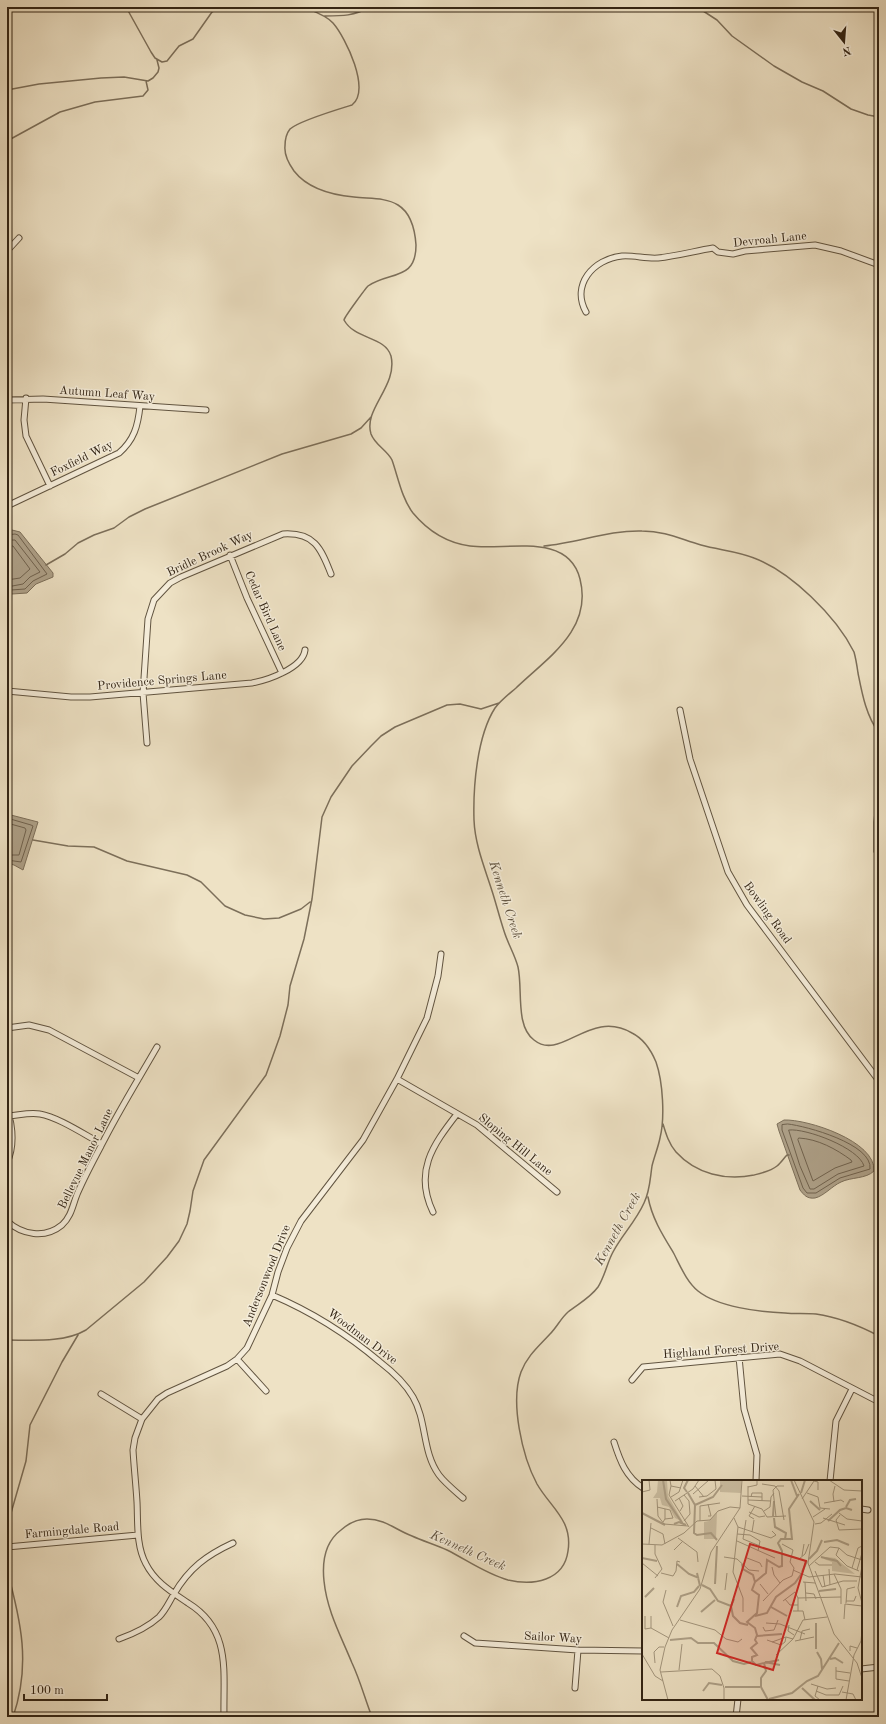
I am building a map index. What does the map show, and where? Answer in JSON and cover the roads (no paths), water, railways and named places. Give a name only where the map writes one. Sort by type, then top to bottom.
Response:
[{"type":"street","points":[[7,251],[19,238]]},
{"type":"street","name":"Devroah Lane","points":[[586,312],[582,304],[580,289],[589,272],[596,265],[621,256],[659,258],[713,248],[718,252],[734,254],[746,251],[815,245],[842,251],[879,265]]},
{"type":"street","points":[[26,398],[24,420],[26,436],[50,486]]},
{"type":"street","name":"Autumn Leaf Way","points":[[7,400],[26,398],[206,410]]},
{"type":"street","name":"Foxfield Way","points":[[7,506],[110,458],[126,447],[137,427],[140,406]]},
{"type":"street","name":"Bridle Brook Way","points":[[147,743],[143,693],[148,619],[154,600],[170,583],[273,537],[282,534],[294,533],[307,537],[317,544],[323,554],[331,574]]},
{"type":"street","name":"Cedar Bird Lane","points":[[230,555],[247,598],[282,673]]},
{"type":"street","name":"Providence Springs Lane","points":[[7,691],[80,698],[252,682],[267,679],[282,673],[302,659],[305,650]]},
{"type":"street","name":"Bowling Road","points":[[680,710],[690,759],[728,872],[747,905],[879,1080]]},
{"type":"street","name":"Andersonwood Drive","points":[[224,1717],[222,1653],[217,1632],[206,1616],[158,1581],[146,1566],[138,1535],[133,1450],[135,1438],[142,1419],[158,1399],[167,1393],[227,1366],[237,1359],[250,1343],[272,1295],[278,1272],[287,1248],[301,1220],[363,1140],[397,1080],[427,1018],[438,976],[440,954]]},
{"type":"street","points":[[7,1028],[29,1025],[40,1026],[56,1032],[139,1078]]},
{"type":"street","name":"Bellevue Manor Lane","points":[[7,1221],[15,1228],[25,1232],[37,1234],[48,1232],[63,1224],[69,1217],[77,1194],[102,1144],[157,1047]]},
{"type":"street","name":"Sloping Hill Lane","points":[[397,1080],[477,1125],[557,1192]]},
{"type":"street","points":[[7,1108],[10,1116],[13,1136],[7,1164]]},
{"type":"street","points":[[10,1116],[30,1113],[51,1117],[102,1144]]},
{"type":"street","points":[[433,1212],[427,1199],[424,1178],[430,1154],[456,1114]]},
{"type":"street","name":"Woodman Drive","points":[[272,1295],[300,1307],[329,1323],[369,1352],[398,1377],[414,1398],[421,1417],[426,1445],[431,1460],[439,1475],[463,1498]]},
{"type":"street","name":"Highland Forest Drive","points":[[632,1380],[643,1367],[780,1354],[800,1361],[879,1402]]},
{"type":"street","points":[[739,1357],[744,1409],[757,1455],[756,1480]]},
{"type":"street","points":[[237,1359],[266,1391]]},
{"type":"street","points":[[830,1480],[836,1422],[852,1389]]},
{"type":"street","points":[[102,1394],[142,1419]]},
{"type":"street","points":[[614,1442],[628,1476],[642,1487]]},
{"type":"street","points":[[862,1509],[868,1510]]},
{"type":"street","name":"Farmingdale Road","points":[[7,1547],[138,1535]]},
{"type":"street","points":[[119,1640],[147,1626],[160,1616],[168,1606],[184,1579],[200,1561],[215,1551],[233,1543]]},
{"type":"street","name":"Sailor Way","points":[[464,1636],[475,1643],[578,1650],[642,1651]]},
{"type":"street","points":[[575,1688],[578,1650]]},
{"type":"street","points":[[862,1669],[879,1667]]},
{"type":"street","points":[[736,1717],[738,1700]]},
{"type":"water","points":[[12,530],[20,532],[53,573],[53,577],[36,584],[27,593],[12,594],[7,597],[7,531]]},
{"type":"water","points":[[7,814],[38,822],[23,870],[7,863]]},
{"type":"water","points":[[784,1120],[808,1123],[852,1141],[864,1150],[872,1160],[874,1171],[863,1177],[841,1182],[818,1197],[810,1198],[806,1196],[800,1190],[779,1131],[777,1124]]},
{"type":"waterway","name":"Kenneth Creek","points":[[126,7],[151,52],[155,58],[162,62],[167,61],[179,46],[193,39],[212,12],[220,7]]},
{"type":"waterway","name":"Kenneth Creek","points":[[303,7],[327,18],[338,30],[350,52],[358,76],[359,88],[357,98],[352,105],[310,119],[290,129],[285,144],[286,156],[294,171],[313,187],[329,193],[382,199],[398,205],[412,222],[415,234],[415,256],[412,264],[407,270],[376,281],[368,286],[344,320],[355,331],[383,345],[391,356],[392,367],[390,377],[372,415],[370,425],[371,434],[392,460],[403,495],[409,507],[413,513],[432,531],[446,539],[470,546],[534,546],[549,549],[563,554],[573,564],[580,579],[582,597],[580,613],[574,628],[553,654],[495,708],[484,733],[475,777],[474,820],[476,839],[504,931],[518,967],[524,1026],[528,1034],[534,1040],[544,1045],[555,1045],[590,1030],[603,1027],[617,1027],[636,1035],[644,1042],[656,1062],[662,1100],[662,1130],[652,1166],[648,1194],[641,1210],[613,1252],[598,1287],[588,1298],[566,1314],[534,1352],[524,1366],[518,1384],[517,1413],[522,1444],[537,1484],[559,1514],[567,1531],[569,1540],[568,1551],[565,1561],[560,1569],[554,1575],[537,1581],[518,1582],[508,1580],[484,1571],[447,1550],[373,1519],[360,1520],[350,1523],[331,1540],[328,1546],[324,1560],[324,1581],[328,1603],[358,1676],[372,1717]]},
{"type":"waterway","points":[[325,16],[343,16],[353,14],[369,7]]},
{"type":"waterway","points":[[697,7],[717,20],[732,36],[774,66],[802,82],[823,91],[851,109],[879,117]]},
{"type":"waterway","points":[[7,90],[39,84],[101,78],[124,77],[148,81],[158,72],[159,68],[157,60]]},
{"type":"waterway","points":[[7,141],[60,112],[95,102],[143,96],[148,90],[146,81]]},
{"type":"waterway","points":[[46,565],[65,554],[78,543],[94,535],[114,528],[129,517],[145,509],[282,454],[351,434],[361,428],[371,417]]},
{"type":"waterway","points":[[544,546],[617,532],[651,531],[741,554],[754,558],[768,565],[797,584],[811,597],[836,624],[846,638],[854,652],[865,704],[879,733]]},
{"type":"waterway","points":[[7,1340],[58,1339],[86,1330],[144,1282],[167,1257],[179,1241],[187,1224],[193,1191],[204,1160],[266,1075],[280,1036],[288,1005],[290,986],[304,939],[312,899],[322,817],[331,797],[352,766],[381,736],[395,727],[447,705],[460,704],[481,709],[499,703]]},
{"type":"waterway","points":[[874,852],[874,822],[879,778]]},
{"type":"waterway","points":[[33,840],[68,846],[94,847],[127,861],[187,875],[201,882],[225,906],[245,915],[264,919],[279,918],[301,909],[310,902]]},
{"type":"waterway","points":[[875,858],[879,877]]},
{"type":"waterway","points":[[663,1124],[670,1142],[676,1152],[693,1166],[712,1174],[733,1177],[754,1175],[775,1168],[787,1155],[789,1155]]},
{"type":"waterway","points":[[648,1197],[658,1226],[684,1273],[690,1283],[706,1296],[727,1305],[751,1310],[824,1315],[848,1322],[879,1336]]},
{"type":"waterway","points":[[7,1527],[26,1461],[30,1425],[62,1362],[78,1335]]},
{"type":"waterway","points":[[7,1570],[20,1625],[23,1661],[22,1679],[13,1717]]}]
